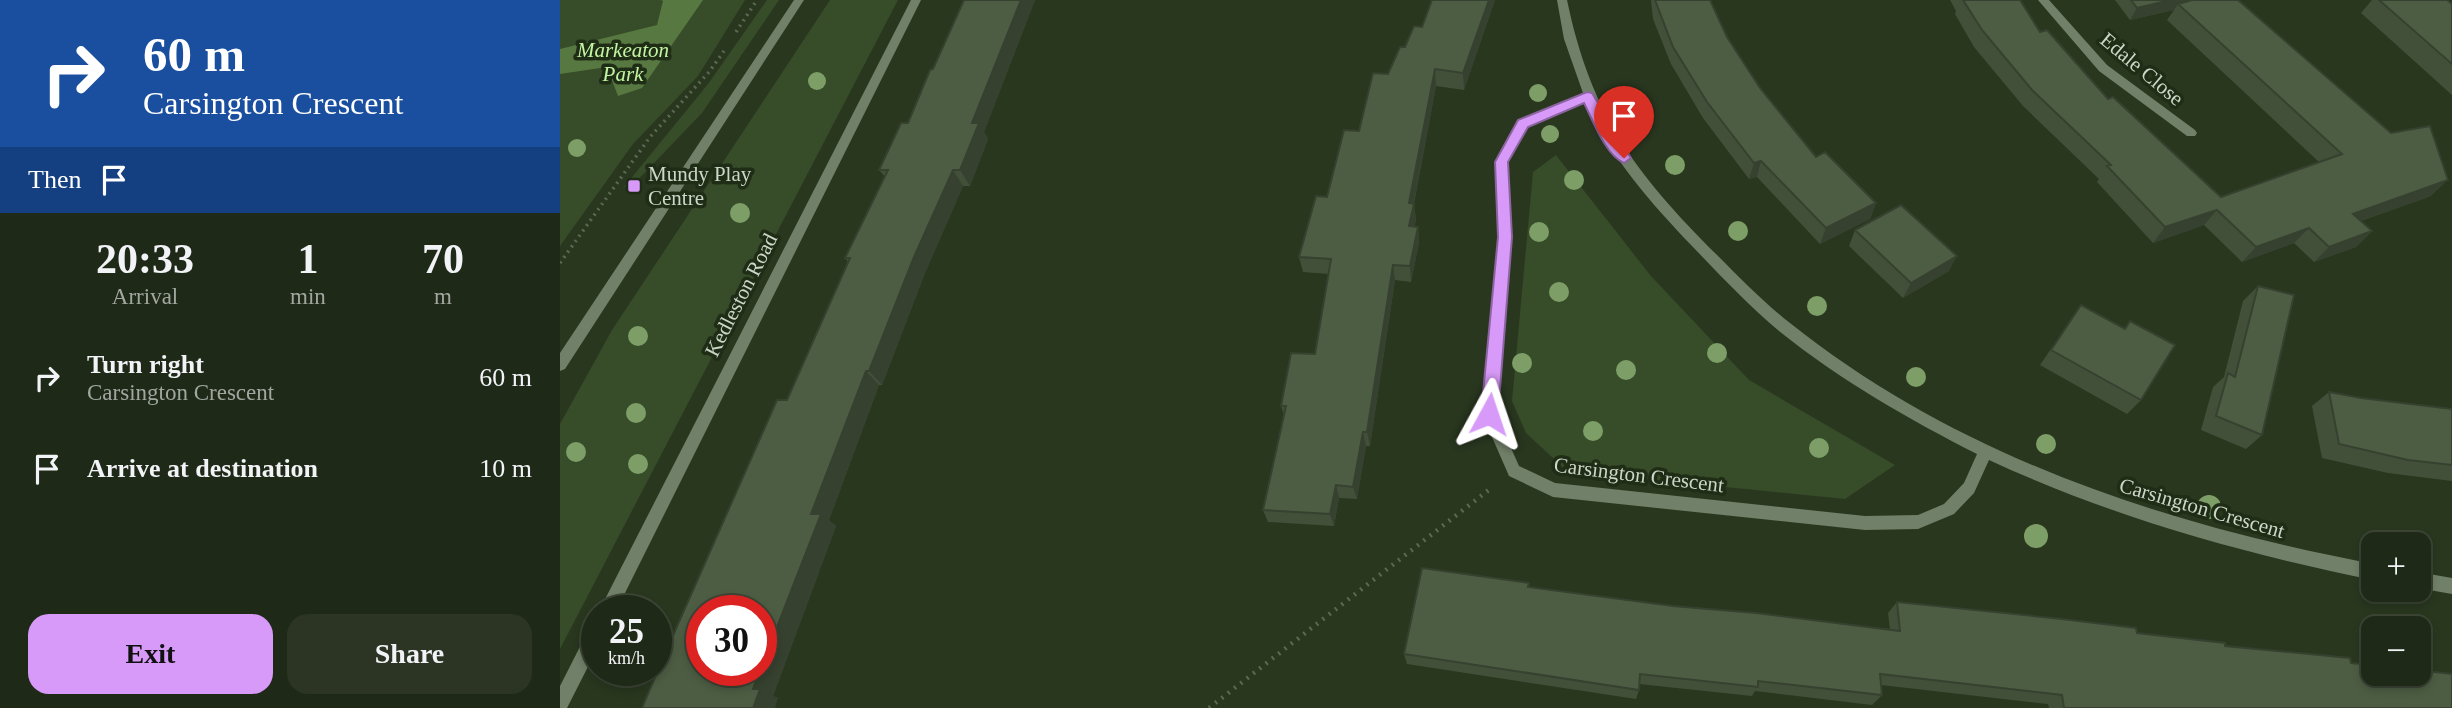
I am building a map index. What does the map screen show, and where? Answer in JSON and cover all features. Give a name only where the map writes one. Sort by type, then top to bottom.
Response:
[{"type":"street","points":[[560,365],[799,0]]},
{"type":"street","name":"Kedleston Road","points":[[615,595],[916,0]]},
{"type":"street","name":"Carsington Crescent","points":[[1562,0],[1574,56],[1587,96],[1611,141],[1673,219],[1793,334],[1873,389],[1986,450],[2135,513],[2216,538],[2361,569]]},
{"type":"street","name":"Edale Close","points":[[2043,0],[2103,68],[2191,133]]},
{"type":"street","points":[[1514,471],[1489,414],[1505,237],[1502,162],[1523,123],[1587,96]]},
{"type":"street","name":"Carsington Crescent","points":[[1514,471],[1553,490],[1864,523],[1918,522],[1949,509],[1969,488],[1986,450]]},
{"type":"street","points":[[2431,582],[2452,586]]},
{"type":"street","points":[[560,704],[581,663]]},
{"type":"path","points":[[560,263],[650,137],[709,72],[757,0]]},
{"type":"path","points":[[1209,708],[1514,471]]},
{"type":"green space","name":"Markeaton Park","points":[[560,0],[745,0],[698,76],[633,144],[560,246]]},
{"type":"green space","points":[[661,0],[703,0],[642,88],[618,96],[607,67],[560,74],[560,49],[657,25],[663,1]]},
{"type":"green space","points":[[767,0],[779,0],[702,113],[630,188],[624,187],[708,84]]},
{"type":"green space","points":[[830,0],[898,0],[588,595],[581,595],[581,609],[560,649],[560,424],[612,330]]},
{"type":"green space","points":[[1556,155],[1651,276],[1749,380],[1895,465],[1845,499],[1567,471],[1526,433],[1512,401],[1533,172]]},
{"type":"building","points":[[964,0],[1021,0],[972,123],[979,123],[960,170],[953,170],[914,257],[869,371],[866,371],[811,514],[821,514],[777,627],[777,595],[691,595],[777,400],[787,400],[850,258],[845,258],[888,170],[879,170],[901,123],[908,123],[930,70],[933,69]]},
{"type":"building","points":[[1432,0],[1489,0],[1463,73],[1435,69],[1409,203],[1414,204],[1409,226],[1418,227],[1410,266],[1393,265],[1367,432],[1363,432],[1353,487],[1336,485],[1330,514],[1263,510],[1286,406],[1281,406],[1291,353],[1315,354],[1331,259],[1299,257],[1316,196],[1327,197],[1344,130],[1359,131],[1373,73],[1388,74],[1400,47],[1405,47],[1414,26],[1422,27]]},
{"type":"building","points":[[1655,0],[1710,0],[1727,37],[1760,88],[1816,157],[1825,152],[1876,203],[1826,228],[1761,161],[1754,163],[1707,102],[1673,47]]},
{"type":"building","points":[[1963,0],[2020,0],[2040,32],[2047,30],[2108,99],[2113,97],[2221,197],[2342,154],[2178,4],[2192,0],[2238,0],[2391,133],[2430,126],[2448,180],[2353,214],[2372,231],[2329,247],[2309,228],[2256,247],[2217,210],[2165,227],[2107,166],[2111,165],[2032,90],[1982,30]]},
{"type":"building","points":[[2131,0],[2171,0],[2137,8]]},
{"type":"building","points":[[2379,0],[2447,0],[2452,4],[2452,64]]},
{"type":"building","points":[[1901,205],[1957,256],[1911,283],[1855,230]]},
{"type":"building","points":[[2258,286],[2294,295],[2262,435],[2216,416],[2228,373],[2235,377]]},
{"type":"building","points":[[2081,305],[2125,329],[2130,321],[2175,345],[2141,400],[2051,350]]},
{"type":"building","points":[[2329,392],[2452,409],[2452,465],[2408,460],[2339,444]]},
{"type":"building","points":[[1422,568],[1529,583],[1528,587],[1900,631],[1897,602],[2136,628],[2137,633],[2225,643],[2225,646],[2350,658],[2351,663],[2361,664],[2361,686],[2431,686],[2431,672],[2452,674],[2452,708],[2064,708],[2062,695],[1880,674],[1882,695],[1758,681],[1758,687],[1640,674],[1639,690],[1404,654]]},
{"type":"building","points":[[686,606],[686,686],[754,686],[753,689],[760,689],[753,708],[642,708],[651,686],[672,686],[672,638]]},
{"type":"place","name":"Mundy Play Centre","points":[[634,186]]},
{"type":"route","points":[[1489,414],[1505,237],[1502,162],[1523,123],[1587,96],[1611,141],[1624,158]]}]
